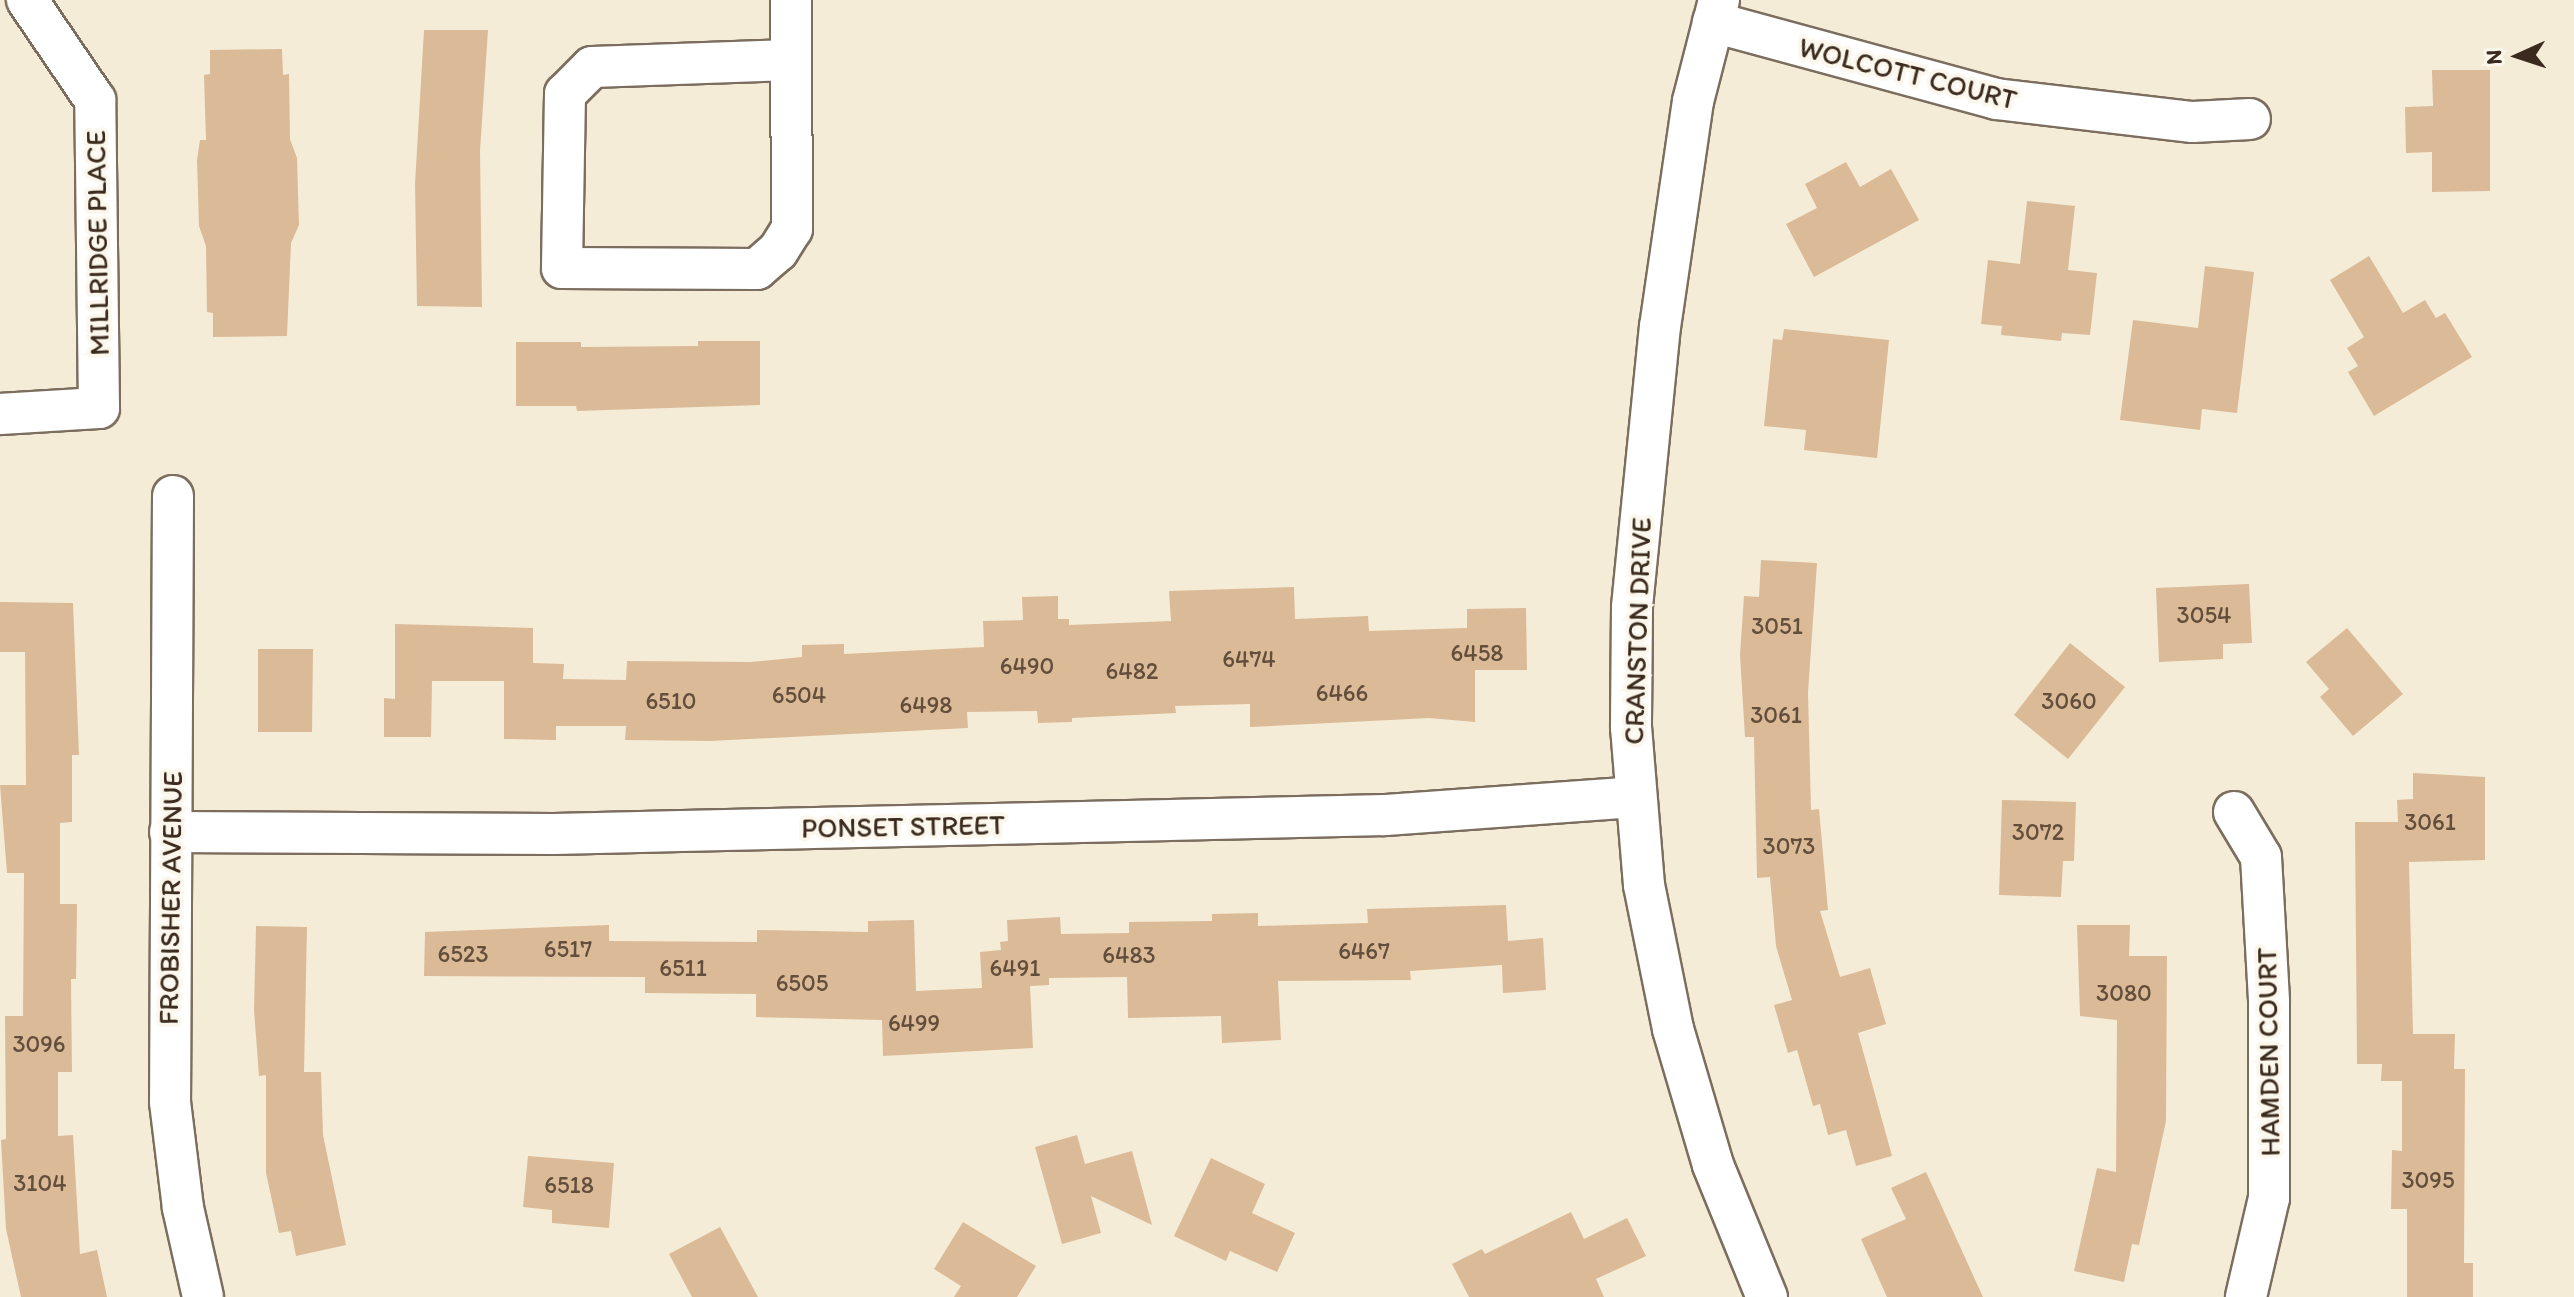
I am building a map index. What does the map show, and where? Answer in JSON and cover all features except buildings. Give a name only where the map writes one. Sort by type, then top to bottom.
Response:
[{"type":"street","name":"MILLRIDGE PLACE","points":[[0,414],[99,408],[95,100],[27,0]]},
{"type":"street","points":[[790,60],[592,67],[565,94],[562,268],[757,269],[778,251],[792,229],[791,0]]},
{"type":"street","name":"WOLCOTT COURT","points":[[1716,11],[1996,99],[2193,122],[2250,119]]},
{"type":"street","name":"CRANSTON DRIVE","points":[[1716,11],[1680,174],[1648,434],[1632,608],[1635,797],[1644,885],[1673,1029],[1713,1165],[1767,1297]]},
{"type":"street","name":"FROBISHER AVENUE","points":[[173,496],[170,1102],[183,1208],[203,1297]]},
{"type":"street","name":"PONSET STREET","points":[[170,832],[554,834],[1353,816],[1635,797]]},
{"type":"street","name":"HAMDEN COURT","points":[[2234,812],[2261,857],[2269,1002],[2269,1198],[2246,1297]]}]
